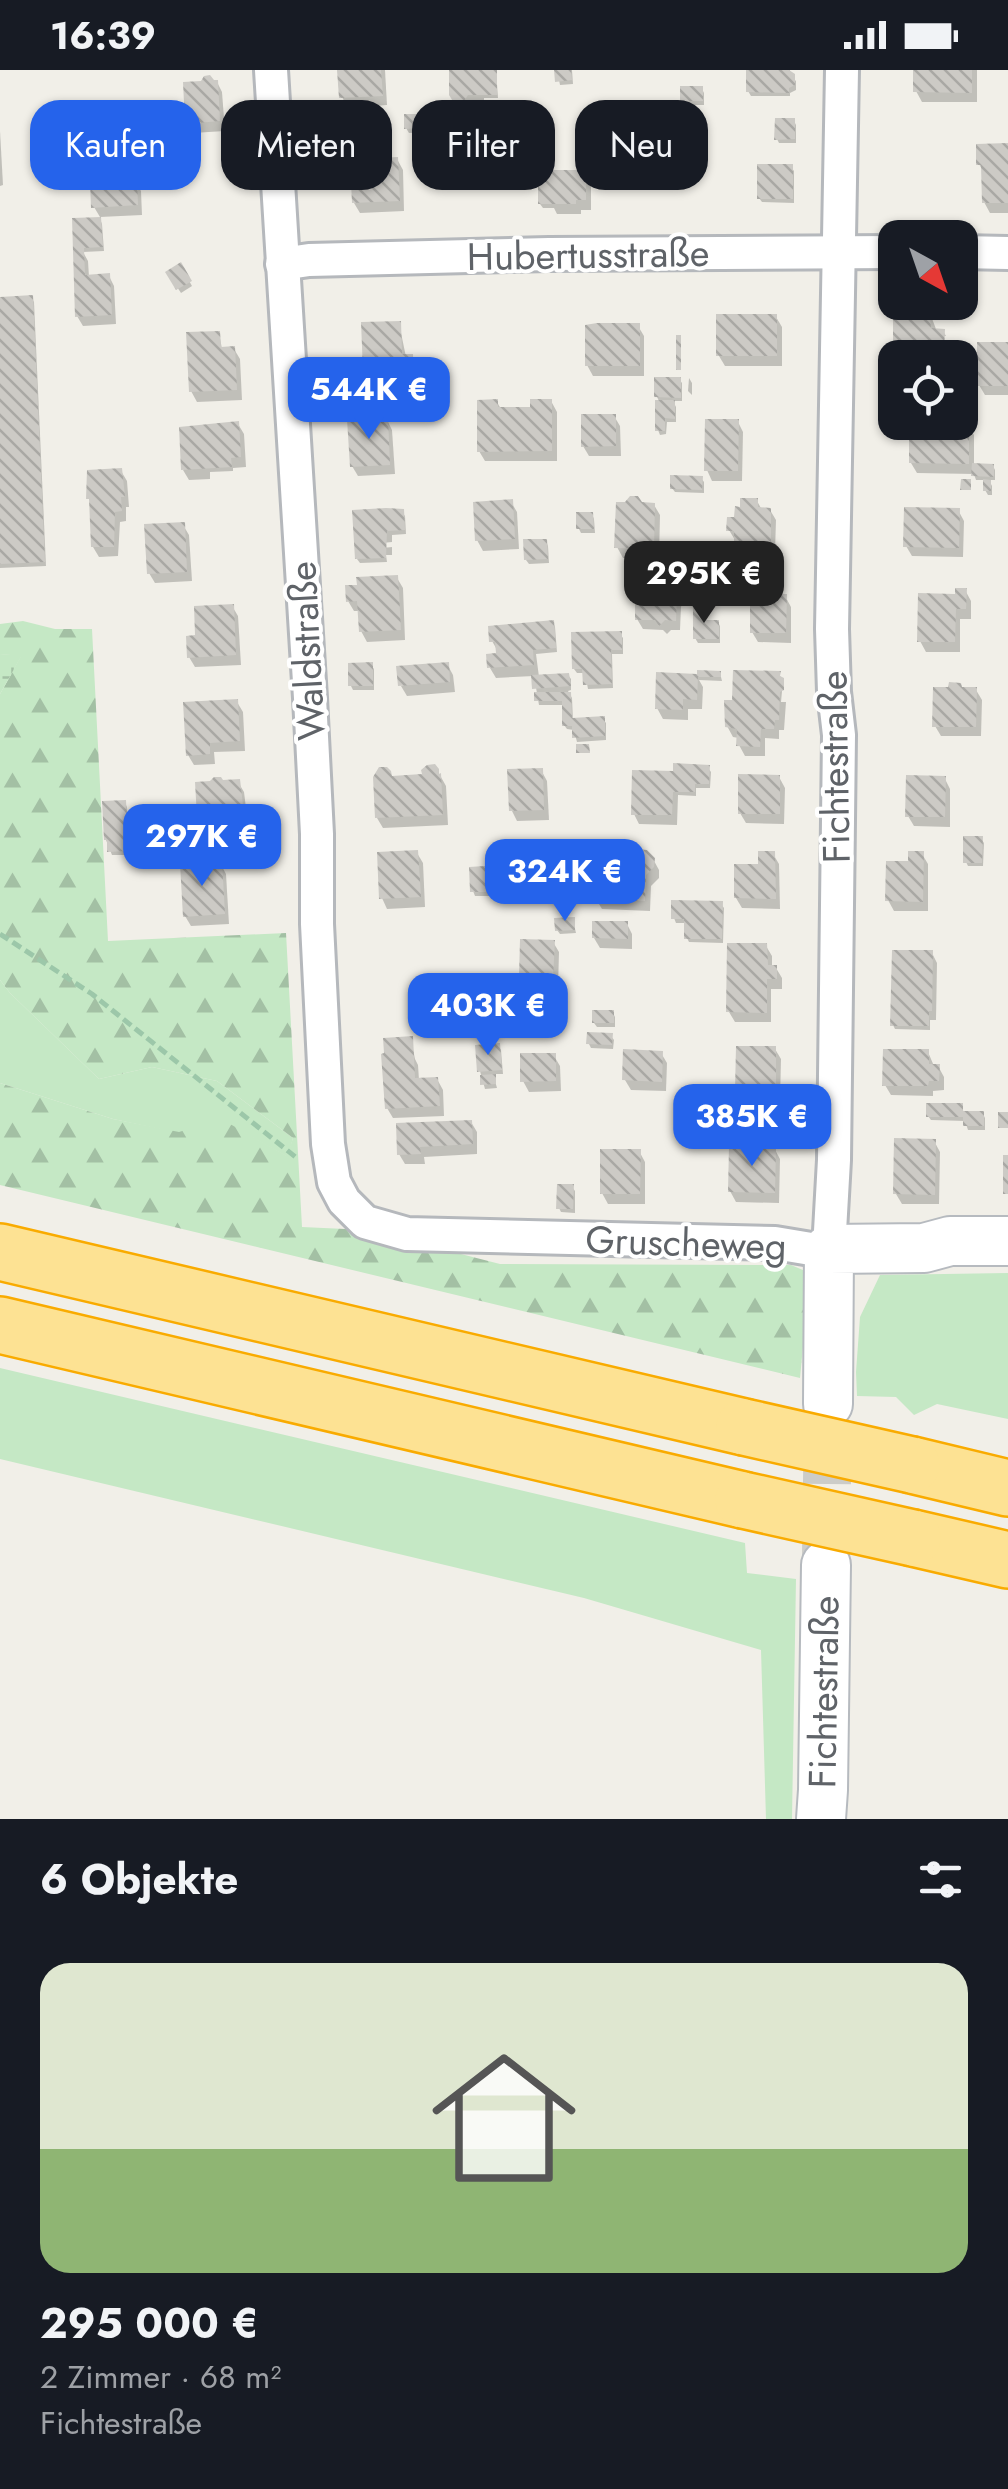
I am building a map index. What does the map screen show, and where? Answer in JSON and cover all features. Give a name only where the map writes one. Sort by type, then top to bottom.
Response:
[{"type":"highway","points":[[0,1252],[1008,1488]]},
{"type":"highway","points":[[0,1325],[1008,1560]]},
{"type":"street","name":"Waldstraße","points":[[271,70],[311,707],[317,924],[328,1144],[334,1182]]},
{"type":"street","name":"Fichtestraße","points":[[828,1404],[839,734],[832,664],[842,70]]},
{"type":"street","name":"Hubertusstraße","points":[[282,264],[549,254],[878,252]]},
{"type":"street","points":[[978,252],[1008,252]]},
{"type":"street","name":"Gruscheweg","points":[[334,1182],[344,1201],[365,1222],[407,1234],[775,1243],[810,1249],[924,1248],[950,1242],[1008,1241]]},
{"type":"street","name":"Fichtestraße","points":[[821,1819],[826,1565]]},
{"type":"path","points":[[0,934],[92,994],[305,1164],[334,1182]]},
{"type":"green space","points":[[23,621],[55,629],[92,629],[108,941],[286,933],[302,1227],[367,1230],[500,1264],[791,1265],[810,1273],[800,1378],[0,1185],[0,1083],[113,1119],[179,1132],[221,1119],[287,1156],[293,1138],[217,1081],[152,1067],[99,1079],[0,980],[0,694],[21,656],[0,654],[0,624]]},
{"type":"green space","points":[[0,654],[22,655],[0,694]]},
{"type":"green space","points":[[0,980],[99,1079],[152,1067],[217,1081],[293,1138],[288,1157],[221,1120],[179,1133],[113,1119],[0,1083]]},
{"type":"green space","points":[[1008,1273],[1008,1419],[937,1404],[914,1415],[896,1397],[857,1396],[860,1317],[880,1275]]},
{"type":"green space","points":[[0,1368],[745,1543],[747,1573],[796,1579],[792,1819],[766,1819],[761,1650],[584,1598],[0,1459]]},
{"type":"building","points":[[337,70],[381,70],[383,96],[339,98]]},
{"type":"building","points":[[449,70],[497,70],[497,95],[468,95],[465,100],[452,100]]},
{"type":"building","points":[[554,70],[571,70],[572,80],[555,82]]},
{"type":"building","points":[[746,70],[789,70],[795,74],[795,85],[789,93],[746,92]]},
{"type":"building","points":[[913,70],[972,70],[972,93],[913,92]]},
{"type":"building","points":[[204,76],[218,80],[220,121],[201,123],[201,100],[184,100],[183,82],[201,81]]},
{"type":"building","points":[[680,86],[703,86],[703,100],[680,100]]},
{"type":"building","points":[[404,114],[412,114],[412,129],[404,129]]},
{"type":"building","points":[[775,118],[795,118],[795,139],[774,140]]},
{"type":"building","points":[[1008,143],[1008,203],[982,203],[976,144]]},
{"type":"building","points":[[392,157],[398,157],[400,201],[352,203],[351,190],[392,190]]},
{"type":"building","points":[[757,164],[793,164],[793,199],[757,199]]},
{"type":"building","points":[[555,170],[575,170],[575,190],[586,190],[586,200],[576,200],[576,204],[538,204],[538,190],[555,190]]},
{"type":"building","points":[[90,190],[137,190],[138,205],[91,208]]},
{"type":"building","points":[[101,217],[103,247],[84,248],[85,275],[110,273],[112,315],[75,317],[72,218]]},
{"type":"building","points":[[181,262],[192,281],[176,290],[165,272]]},
{"type":"building","points":[[33,295],[45,562],[0,564],[0,297]]},
{"type":"building","points":[[716,314],[777,314],[777,356],[716,356]]},
{"type":"building","points":[[893,320],[930,320],[931,328],[945,329],[945,340],[893,340]]},
{"type":"building","points":[[401,321],[402,354],[413,354],[414,383],[434,382],[434,394],[364,396],[361,322]]},
{"type":"building","points":[[640,323],[640,366],[585,366],[585,325]]},
{"type":"building","points":[[220,331],[221,347],[235,346],[237,390],[189,392],[186,332]]},
{"type":"building","points":[[676,335],[681,335],[681,370],[676,370]]},
{"type":"building","points":[[978,342],[1008,342],[1008,386],[978,386]]},
{"type":"building","points":[[654,377],[681,377],[681,398],[654,397]]},
{"type":"building","points":[[498,399],[498,407],[530,407],[530,399],[552,399],[552,451],[477,452],[477,400]]},
{"type":"building","points":[[655,400],[675,400],[675,419],[665,418],[665,431],[655,431]]},
{"type":"building","points":[[581,414],[616,414],[616,446],[581,447]]},
{"type":"building","points":[[388,417],[390,465],[350,467],[347,419]]},
{"type":"building","points":[[705,419],[739,419],[738,471],[704,471]]},
{"type":"building","points":[[239,421],[241,457],[231,458],[232,467],[181,470],[179,427]]},
{"type":"building","points":[[909,440],[969,440],[969,464],[909,463]]},
{"type":"building","points":[[972,463],[994,464],[994,477],[971,476]]},
{"type":"building","points":[[122,468],[125,497],[121,497],[122,511],[115,512],[114,547],[91,547],[87,470]]},
{"type":"building","points":[[670,475],[703,476],[702,490],[670,489]]},
{"type":"building","points":[[961,479],[971,479],[971,490],[960,490]]},
{"type":"building","points":[[983,479],[991,480],[991,491],[983,491]]},
{"type":"building","points":[[630,496],[655,503],[654,549],[614,548],[616,502],[625,502]]},
{"type":"building","points":[[740,498],[758,498],[758,507],[771,508],[768,558],[734,557],[734,531],[726,531],[727,517],[734,517]]},
{"type":"building","points":[[513,499],[515,539],[475,541],[473,502]]},
{"type":"building","points":[[904,507],[960,508],[959,548],[903,547]]},
{"type":"building","points":[[404,509],[405,530],[387,531],[386,558],[355,559],[352,510]]},
{"type":"building","points":[[576,512],[593,512],[594,529],[576,529]]},
{"type":"building","points":[[185,522],[187,572],[147,574],[144,524]]},
{"type":"building","points":[[523,539],[547,539],[548,559],[524,560]]},
{"type":"building","points":[[721,543],[723,563],[701,564],[701,545]]},
{"type":"building","points":[[398,575],[401,630],[359,632],[357,601],[346,602],[345,585],[357,585],[356,577]]},
{"type":"building","points":[[659,577],[680,584],[676,621],[665,620],[659,626],[655,620],[635,620],[631,580]]},
{"type":"building","points":[[955,588],[967,588],[966,609],[956,609],[955,642],[917,642],[918,593],[955,594]]},
{"type":"building","points":[[750,594],[787,594],[786,633],[750,633]]},
{"type":"building","points":[[234,604],[236,655],[187,658],[186,636],[195,635],[194,606]]},
{"type":"building","points":[[693,608],[703,608],[703,620],[719,620],[719,639],[693,639]]},
{"type":"building","points":[[554,620],[556,648],[533,650],[534,665],[487,668],[486,654],[496,653],[495,642],[489,642],[488,626]]},
{"type":"building","points":[[622,631],[622,650],[611,650],[612,684],[583,685],[582,669],[572,669],[571,632]]},
{"type":"building","points":[[373,662],[373,686],[348,686],[348,663]]},
{"type":"building","points":[[449,662],[450,682],[398,686],[396,666]]},
{"type":"building","points":[[697,670],[721,671],[721,677],[698,677],[697,700],[683,699],[683,710],[655,709],[656,672],[697,674]]},
{"type":"building","points":[[733,670],[781,671],[784,678],[779,720],[775,720],[774,729],[761,729],[760,747],[736,746],[737,729],[725,727],[724,700],[732,700]]},
{"type":"building","points":[[569,673],[571,686],[532,689],[531,675]]},
{"type":"building","points":[[949,682],[977,687],[976,727],[932,727],[933,687],[948,687]]},
{"type":"building","points":[[534,692],[571,692],[572,718],[605,716],[605,736],[572,738],[572,726],[562,726],[562,701],[534,701]]},
{"type":"building","points":[[238,699],[240,741],[210,743],[210,754],[186,756],[183,702]]},
{"type":"building","points":[[576,744],[589,744],[590,753],[576,753]]},
{"type":"building","points":[[673,763],[710,765],[709,784],[695,784],[695,792],[673,792],[672,815],[631,815],[632,770],[673,771]]},
{"type":"building","points":[[435,764],[441,773],[443,815],[375,818],[373,777],[379,767],[387,767],[392,776],[422,774],[427,765]]},
{"type":"building","points":[[543,768],[544,810],[509,811],[507,769]]},
{"type":"building","points":[[738,774],[780,775],[780,814],[738,814]]},
{"type":"building","points":[[906,775],[946,776],[945,817],[905,817]]},
{"type":"building","points":[[214,777],[240,779],[243,832],[198,835],[195,782]]},
{"type":"building","points":[[126,800],[126,851],[107,852],[102,801]]},
{"type":"building","points":[[963,836],[983,836],[982,863],[963,863]]},
{"type":"building","points":[[637,849],[647,850],[655,858],[654,867],[646,875],[645,901],[593,899],[594,858],[630,859]]},
{"type":"building","points":[[418,850],[421,897],[379,899],[377,852]]},
{"type":"building","points":[[758,851],[775,851],[776,899],[734,898],[734,864],[758,864]]},
{"type":"building","points":[[908,851],[924,851],[923,902],[885,901],[886,861],[908,861]]},
{"type":"building","points":[[222,861],[225,914],[183,917],[180,863]]},
{"type":"building","points":[[501,865],[502,892],[470,892],[469,867]]},
{"type":"building","points":[[671,900],[723,901],[722,939],[684,939],[684,919],[671,919]]},
{"type":"building","points":[[575,917],[575,930],[555,931],[554,918]]},
{"type":"building","points":[[592,921],[628,921],[628,939],[592,938]]},
{"type":"building","points":[[520,939],[555,940],[553,978],[519,977]]},
{"type":"building","points":[[727,943],[767,943],[768,965],[777,965],[777,979],[767,979],[767,1013],[726,1012]]},
{"type":"building","points":[[892,950],[933,950],[929,1026],[890,1026]]},
{"type":"building","points":[[592,1010],[614,1010],[614,1023],[592,1023]]},
{"type":"building","points":[[587,1032],[613,1033],[612,1045],[586,1044]]},
{"type":"building","points":[[413,1036],[415,1078],[438,1077],[440,1106],[385,1109],[383,1038]]},
{"type":"building","points":[[500,1043],[502,1070],[477,1072],[475,1045]]},
{"type":"building","points":[[736,1046],[776,1046],[776,1091],[735,1091]]},
{"type":"building","points":[[623,1049],[663,1051],[662,1082],[622,1080]]},
{"type":"building","points":[[883,1049],[929,1049],[929,1064],[940,1064],[939,1081],[929,1081],[928,1086],[882,1086]]},
{"type":"building","points":[[520,1053],[556,1053],[556,1081],[520,1082]]},
{"type":"building","points":[[496,1074],[496,1084],[480,1085],[480,1075]]},
{"type":"building","points":[[926,1103],[963,1103],[963,1111],[984,1111],[984,1126],[963,1126],[963,1117],[926,1117]]},
{"type":"building","points":[[998,1112],[1008,1112],[1008,1128],[998,1128]]},
{"type":"building","points":[[472,1120],[473,1144],[420,1147],[421,1154],[397,1155],[396,1123]]},
{"type":"building","points":[[894,1138],[936,1139],[935,1195],[893,1194]]},
{"type":"building","points":[[729,1145],[776,1146],[775,1193],[728,1192]]},
{"type":"building","points":[[600,1149],[641,1149],[640,1194],[600,1194]]},
{"type":"building","points":[[1003,1155],[1008,1155],[1008,1194],[1003,1194]]},
{"type":"building","points":[[557,1184],[574,1184],[573,1209],[556,1209]]},
{"type":"tunnel","points":[[826,1556],[828,1408]]}]
